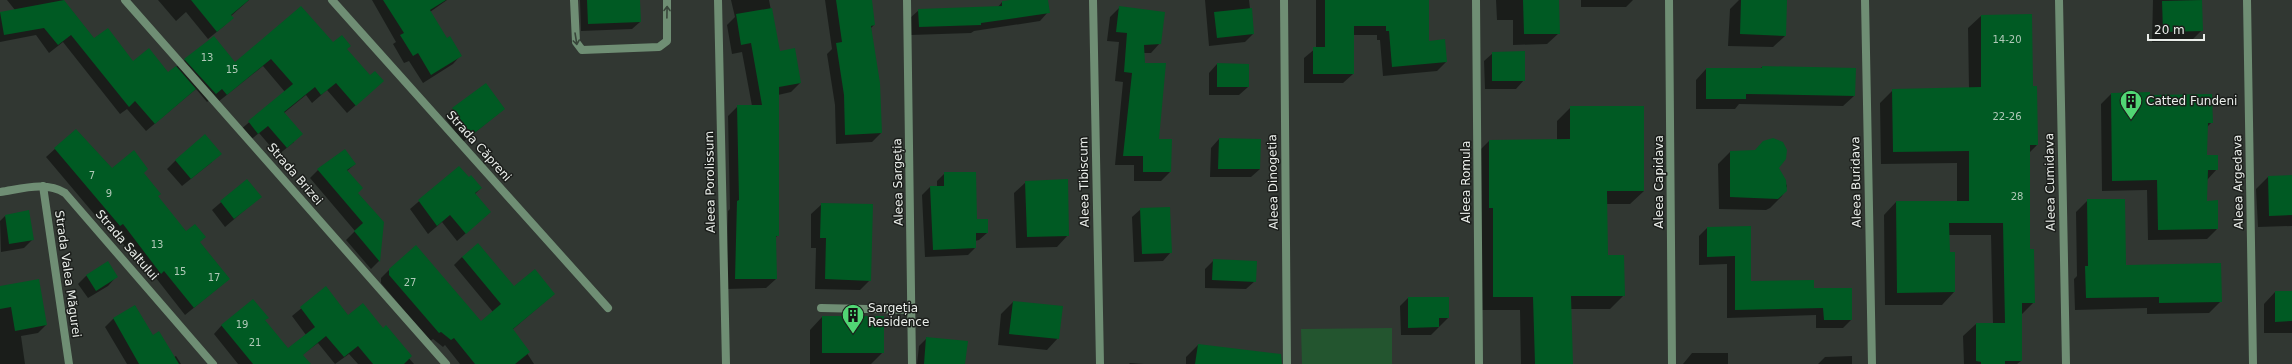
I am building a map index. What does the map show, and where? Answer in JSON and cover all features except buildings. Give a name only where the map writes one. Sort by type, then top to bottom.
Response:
[{"type":"street","name":"Strada Brizei","points":[[125,0],[446,364]]},
{"type":"street","name":"Strada Căpreni","points":[[332,0],[608,308]]},
{"type":"street","points":[[574,0],[576,42],[582,50],[659,48],[667,41],[667,0]]},
{"type":"street","name":"Aleea Porolissum","points":[[718,0],[726,364]]},
{"type":"street","name":"Aleea Sargeția","points":[[907,0],[912,364]]},
{"type":"street","name":"Aleea Tibiscum","points":[[1093,0],[1100,364]]},
{"type":"street","name":"Aleea Dinogetia","points":[[1284,0],[1287,364]]},
{"type":"street","name":"Aleea Romula","points":[[1476,0],[1479,364]]},
{"type":"street","name":"Aleea Capidava","points":[[1669,0],[1672,364]]},
{"type":"street","name":"Aleea Buridava","points":[[1865,0],[1872,364]]},
{"type":"street","name":"Aleea Cumidava","points":[[2059,0],[2066,364]]},
{"type":"street","name":"Aleea Argedava","points":[[2247,0],[2253,364]]},
{"type":"street","name":"Strada Saltului","points":[[0,192],[43,186],[59,190],[73,201],[213,364]]},
{"type":"street","name":"Strada Valea Măgurei","points":[[43,186],[69,364]]},
{"type":"street","points":[[821,308],[912,310]]},
{"type":"green space","points":[[1392,328],[1392,364],[1302,364],[1301,329]]},
{"type":"place","name":"Catted Fundeni","points":[[2131,120]]},
{"type":"place","name":"Sargeția Residence","points":[[853,334]]}]
